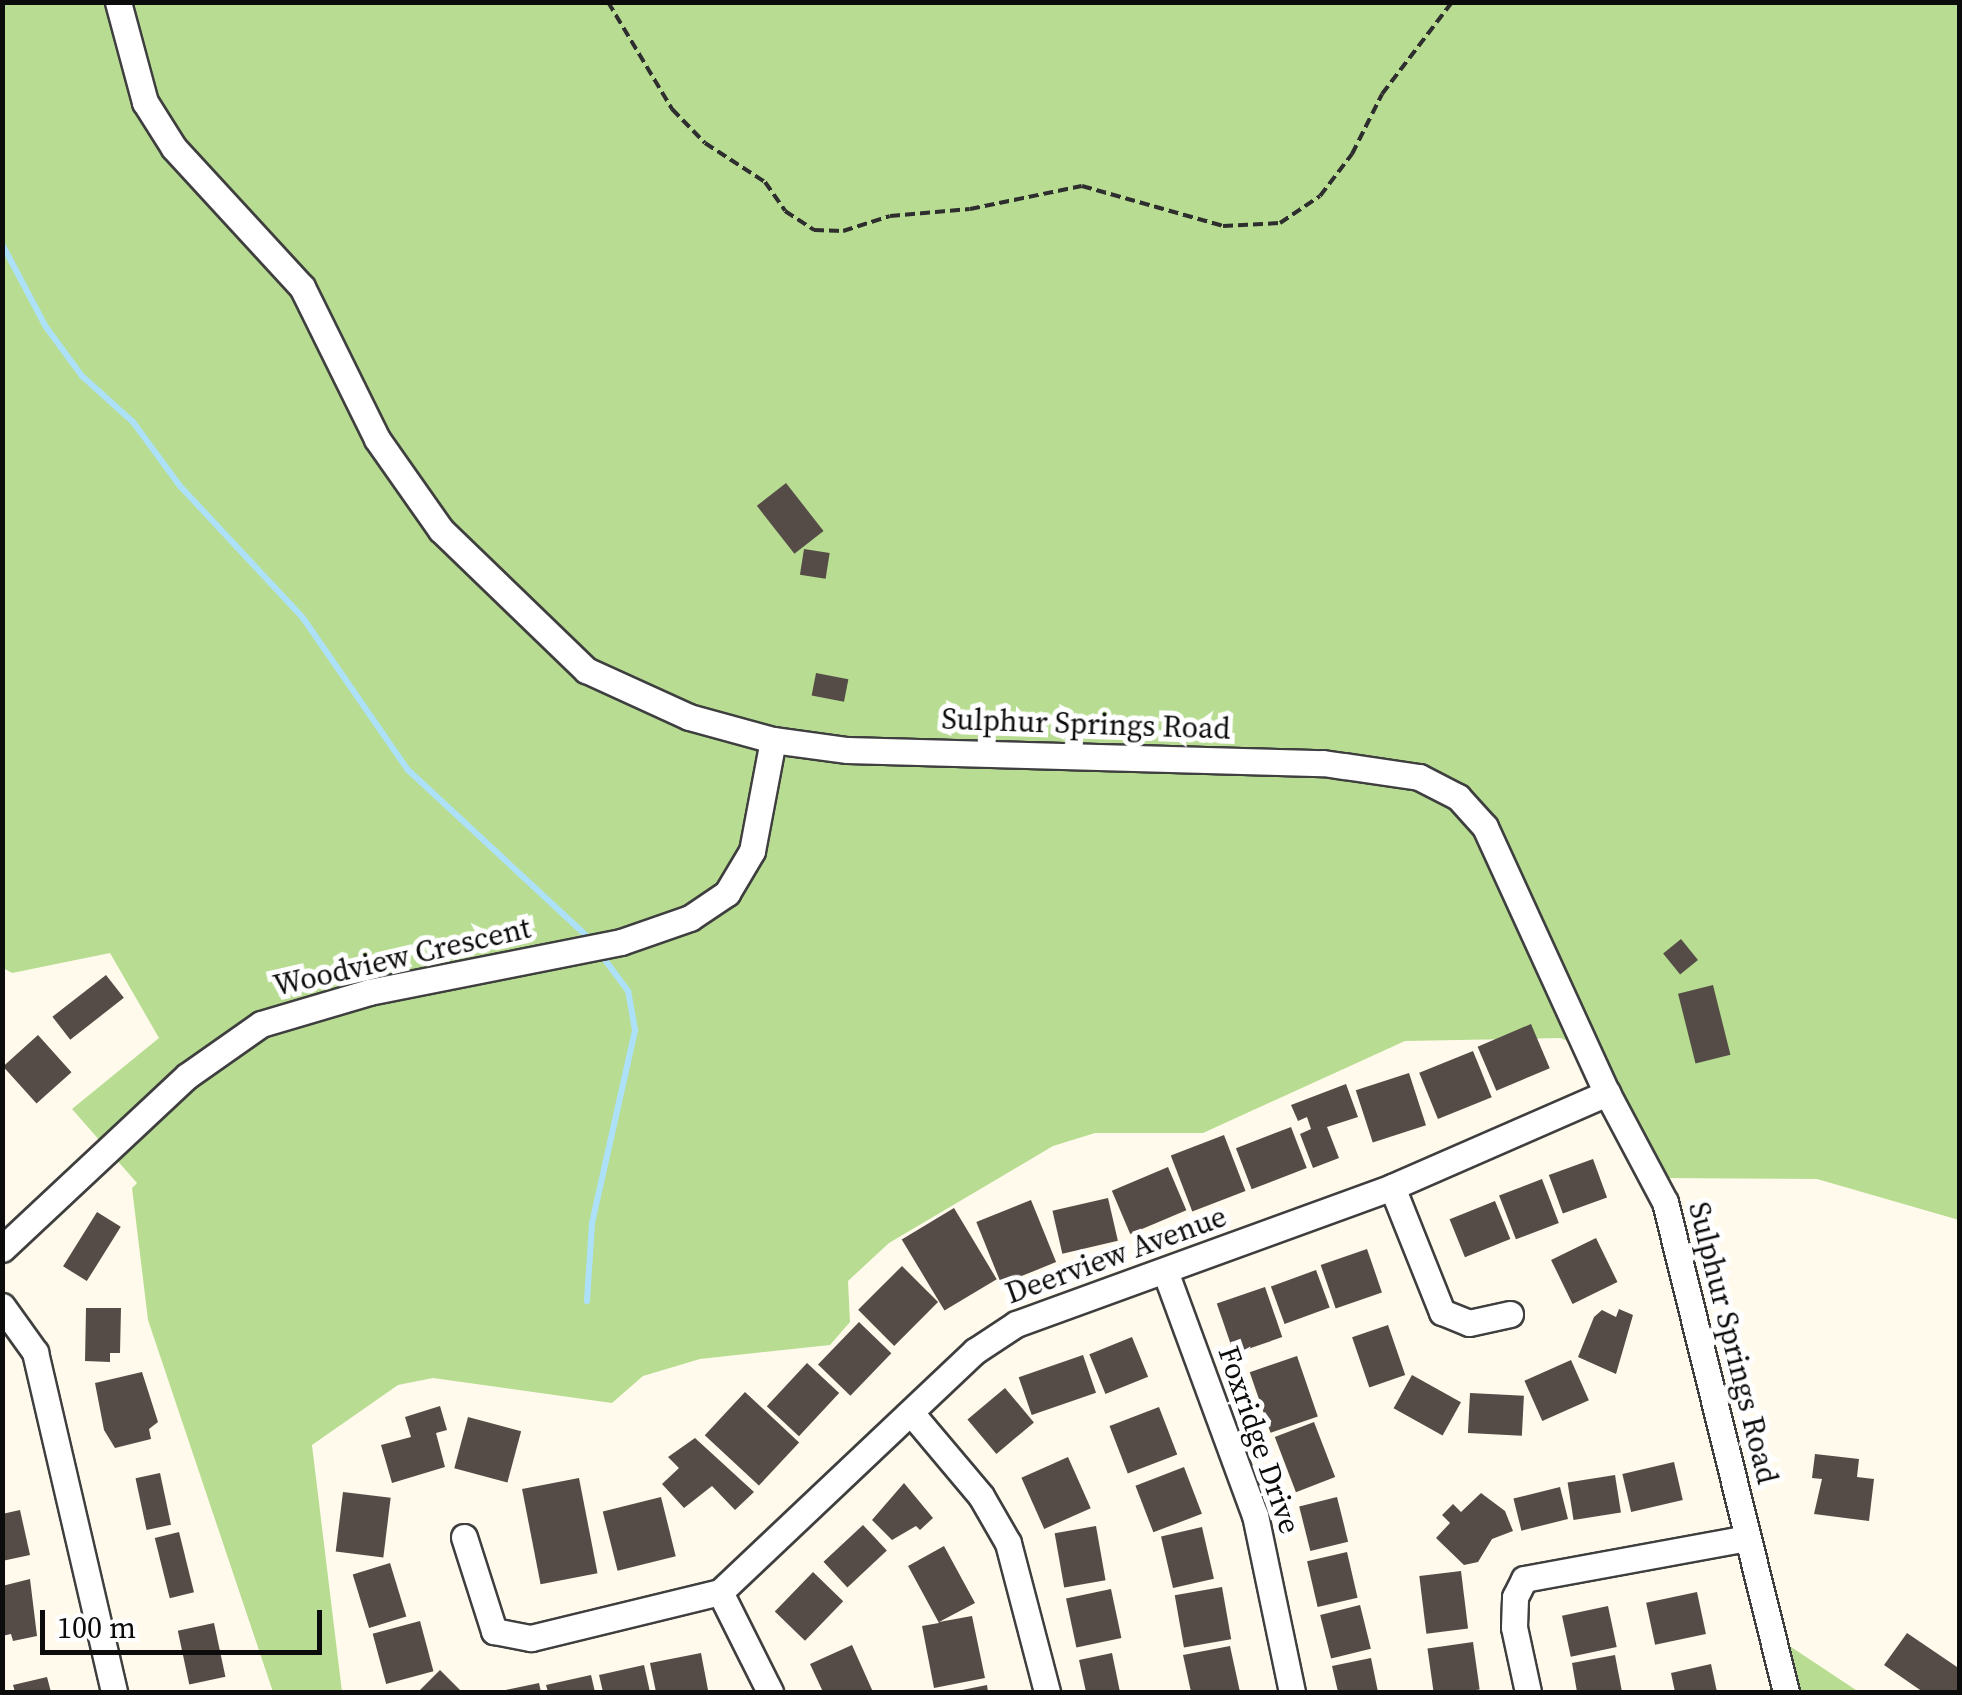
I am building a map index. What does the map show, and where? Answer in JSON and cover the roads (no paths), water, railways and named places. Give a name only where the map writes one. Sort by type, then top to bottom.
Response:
[{"type":"street","name":"Sulphur Springs Road","points":[[118,2],[145,102],[174,148],[302,287],[377,439],[441,530],[586,670],[689,717],[773,740],[847,750],[1323,763],[1419,777],[1458,797],[1485,827],[1607,1093],[1665,1202],[1786,1692]]},
{"type":"street","name":"Woodview Crescent","points":[[2,1249],[187,1076],[262,1024],[369,992],[622,942],[690,918],[727,893],[752,851],[773,740]]},
{"type":"street","name":"Deerview Avenue","points":[[720,1592],[912,1414],[974,1351],[1016,1324],[1392,1187],[1607,1093]]},
{"type":"street","points":[[1392,1187],[1442,1312],[1470,1324],[1510,1314]]},
{"type":"street","name":"Foxridge Drive","points":[[1165,1271],[1256,1515],[1292,1692]]},
{"type":"street","points":[[2,1306],[35,1352],[114,1692]]},
{"type":"street","points":[[912,1414],[981,1496],[1008,1543],[1047,1692]]},
{"type":"street","points":[[464,1537],[494,1631],[531,1638],[720,1592],[770,1692]]},
{"type":"street","points":[[1528,1692],[1514,1627],[1515,1597],[1524,1580],[1747,1538]]},
{"type":"waterway","points":[[2,244],[46,327],[82,376],[133,422],[180,486],[303,618],[407,769],[592,941]]},
{"type":"waterway","points":[[587,1301],[592,1223],[635,1030],[628,991],[599,952]]}]
